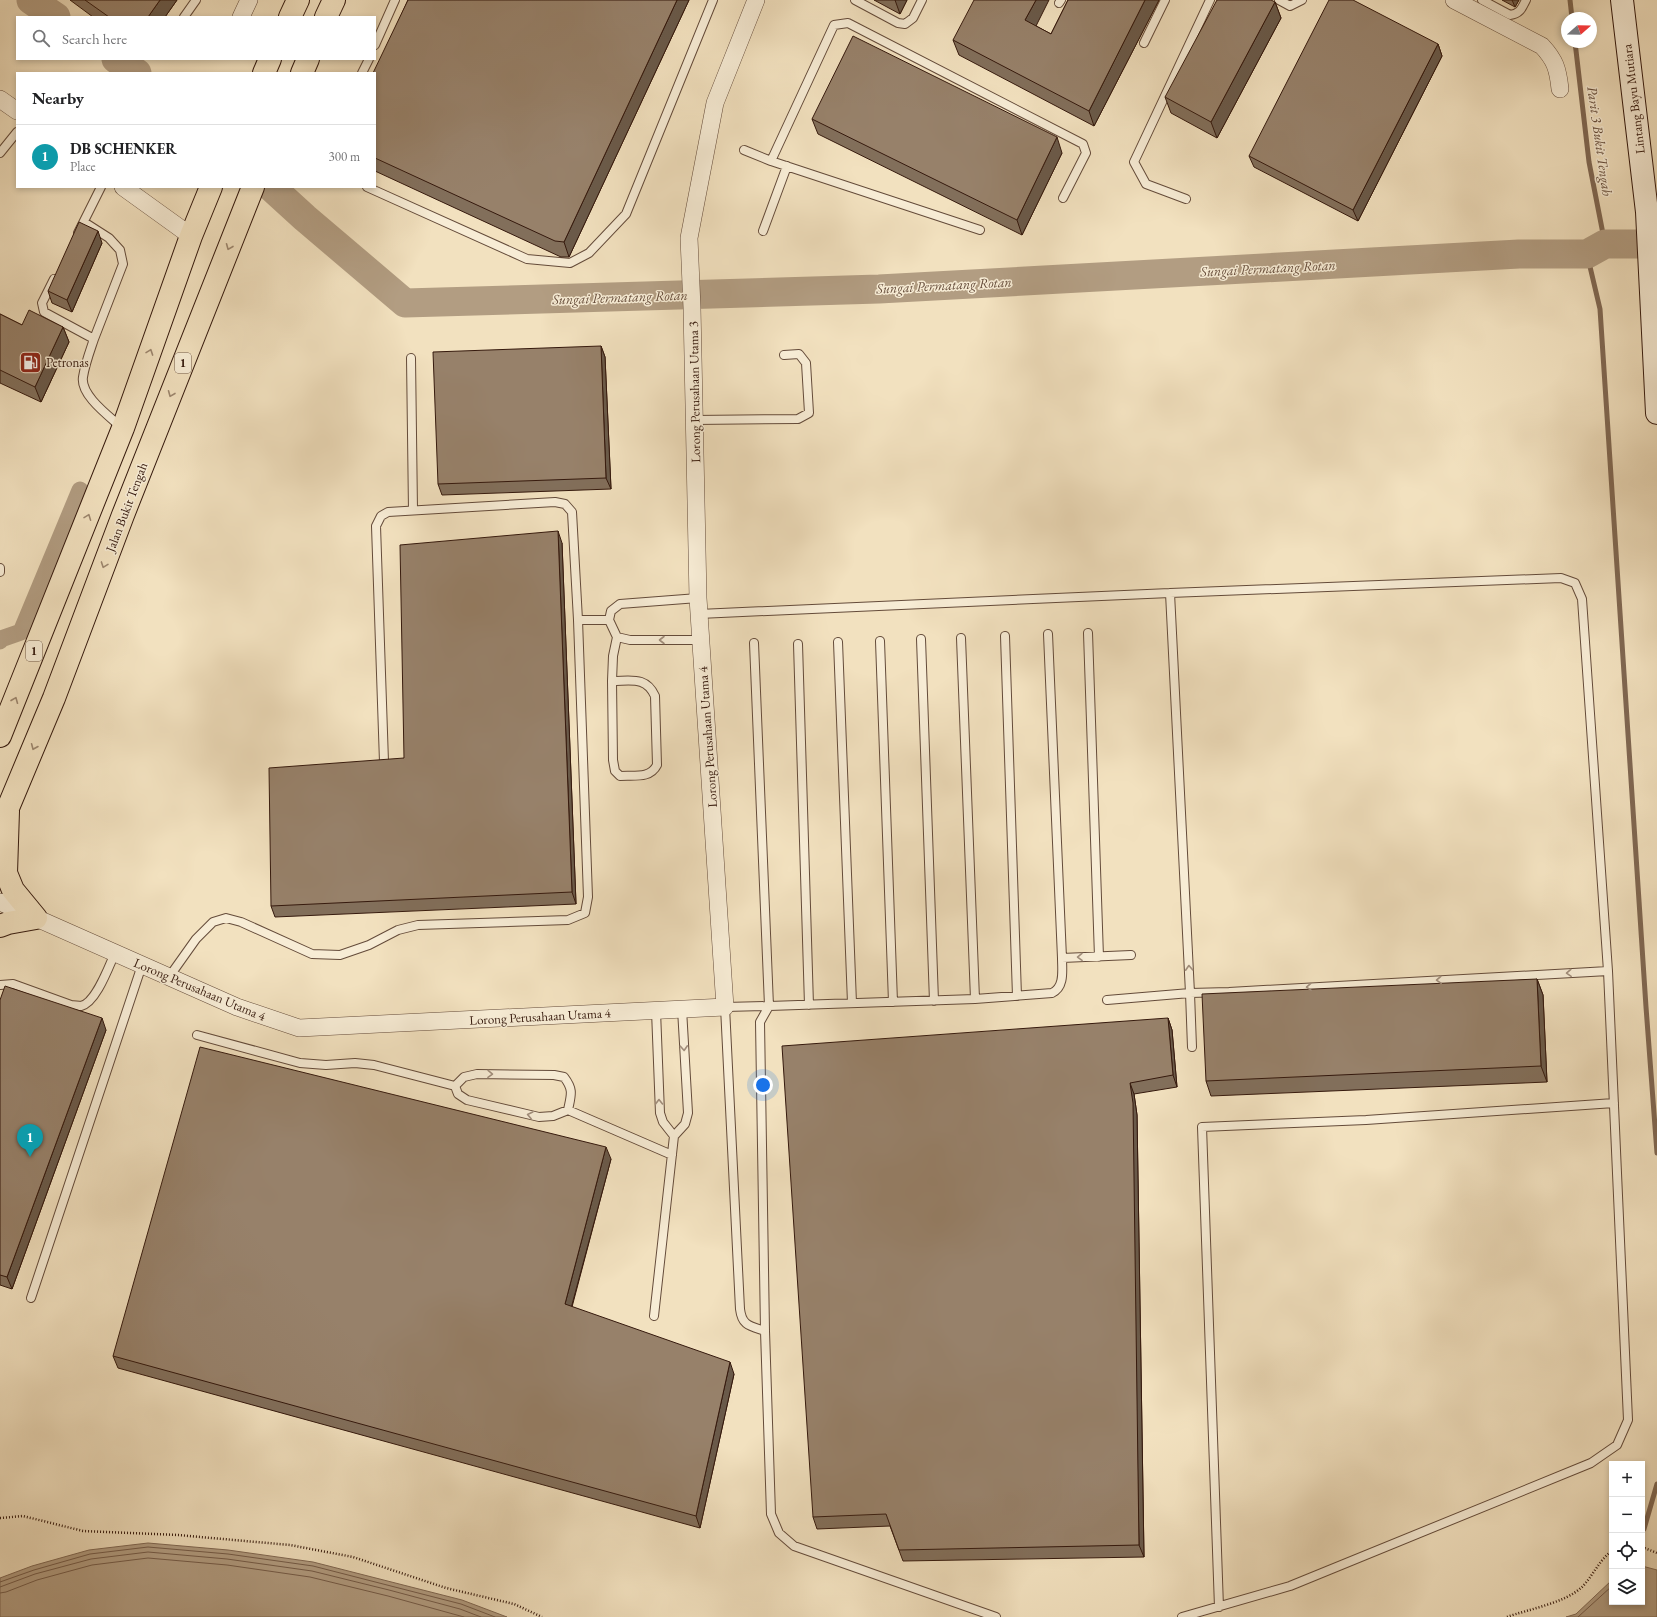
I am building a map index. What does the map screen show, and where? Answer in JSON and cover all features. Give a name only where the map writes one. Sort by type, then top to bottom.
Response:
[{"type":"highway","points":[[290,16],[298,0]]},
{"type":"highway","points":[[326,16],[334,0]]},
{"type":"highway","points":[[264,72],[270,60]]},
{"type":"highway","points":[[302,72],[308,60]]},
{"type":"highway","name":"1","points":[[0,736],[122,428],[191,236],[210,188]]},
{"type":"highway","name":"Jalan Bukit Tengah","points":[[4,818],[54,698],[123,515],[253,188]]},
{"type":"highway","points":[[0,926],[36,918],[13,890],[6,873],[4,818]]},
{"type":"street","points":[[242,16],[249,0]]},
{"type":"street","name":"Lorong Perusahaan Utama 3","points":[[699,620],[689,238],[715,103],[756,0]]},
{"type":"street","points":[[1454,0],[1542,46],[1552,57],[1558,75],[1560,89]]},
{"type":"street","name":"Lintang Bayu Mutiara","points":[[1622,0],[1647,212],[1650,273],[1654,307],[1657,403]]},
{"type":"street","points":[[0,99],[16,110]]},
{"type":"street","points":[[124,188],[191,236]]},
{"type":"street","name":"Lorong Perusahaan Utama 4","points":[[0,902],[237,1007],[300,1028],[725,1008],[699,620]]},
{"type":"lane","points":[[185,16],[196,0]]},
{"type":"lane","points":[[376,43],[395,0]]},
{"type":"lane","points":[[369,188],[527,259],[570,263],[589,253],[626,214],[714,0]]},
{"type":"lane","points":[[855,0],[898,22],[905,24],[913,18],[922,0]]},
{"type":"lane","points":[[1144,43],[1165,0]]},
{"type":"lane","points":[[1186,199],[1146,184],[1134,162],[1210,0]]},
{"type":"lane","points":[[1279,0],[1290,6],[1302,0]]},
{"type":"lane","points":[[1482,0],[1510,15],[1515,15],[1520,12],[1526,0]]},
{"type":"lane","points":[[771,161],[834,25],[848,23],[1083,144],[1086,153],[1063,198]]},
{"type":"lane","points":[[362,72],[368,60]]},
{"type":"lane","points":[[0,153],[16,133]]},
{"type":"lane","points":[[744,150],[771,161],[980,230]]},
{"type":"lane","points":[[763,231],[787,166]]},
{"type":"lane","points":[[73,242],[101,188]]},
{"type":"lane","points":[[84,222],[109,238],[120,250],[123,264],[94,339],[82,379],[84,389],[90,398],[122,428]]},
{"type":"lane","points":[[59,269],[42,303],[44,312],[94,339]]},
{"type":"lane","points":[[694,420],[798,419],[809,413],[806,363],[799,354],[784,355]]},
{"type":"lane","points":[[411,358],[413,510]]},
{"type":"lane","points":[[169,977],[196,939],[213,922],[226,918],[241,922],[312,954],[340,955],[369,945],[398,930],[418,925],[568,920],[585,913],[588,897],[578,620],[572,512],[564,504],[555,502],[413,510],[388,512],[381,516],[376,526],[384,762]]},
{"type":"lane","points":[[617,637],[630,640],[699,620],[1170,593],[1560,578],[1575,583],[1582,599],[1608,971],[1628,1420],[1617,1445],[1591,1463],[1290,1586],[1182,1617]]},
{"type":"lane","points":[[1170,593],[1192,1048]]},
{"type":"lane","points":[[612,681],[643,681],[652,688],[655,696],[657,765],[654,771],[647,775],[620,776],[615,771],[613,760],[612,681],[613,656],[617,637],[609,620],[611,611],[620,604],[699,620]]},
{"type":"lane","points":[[578,620],[609,620]]},
{"type":"lane","points":[[1088,633],[1099,957]]},
{"type":"lane","points":[[765,1331],[747,1325],[742,1318],[740,1309],[725,1008],[975,999],[1052,993],[1058,990],[1061,986],[1062,958],[1048,634]]},
{"type":"lane","points":[[1005,636],[1017,996]]},
{"type":"lane","points":[[961,638],[975,999]]},
{"type":"lane","points":[[921,639],[934,1001]]},
{"type":"lane","points":[[880,641],[893,1002]]},
{"type":"lane","points":[[838,642],[852,1003]]},
{"type":"lane","points":[[754,643],[768,1006],[760,1022],[760,1029],[765,1331],[771,1514],[779,1533],[794,1546],[996,1617]]},
{"type":"lane","points":[[798,644],[809,1005]]},
{"type":"lane","points":[[0,986],[12,984],[71,1005],[81,1006],[88,1002],[99,988],[115,953]]},
{"type":"lane","points":[[1062,958],[1131,956]]},
{"type":"lane","points":[[31,1298],[142,965]]},
{"type":"lane","points":[[1107,1000],[1190,993],[1608,971]]},
{"type":"lane","points":[[654,1316],[674,1136],[686,1124],[688,1113],[682,1010]]},
{"type":"lane","points":[[656,1011],[660,1113],[662,1122],[674,1136]]},
{"type":"lane","points":[[197,1035],[300,1063],[326,1065],[355,1063],[374,1065],[455,1086]]},
{"type":"lane","points":[[455,1086],[464,1077],[476,1074],[554,1075],[564,1077],[571,1085],[568,1110]]},
{"type":"lane","points":[[455,1086],[458,1094],[467,1100],[539,1117],[553,1116],[568,1110],[672,1154]]},
{"type":"lane","points":[[1219,1607],[1202,1127],[1366,1120],[1614,1103]]},
{"type":"path","points":[[0,1518],[23,1516],[83,1531],[178,1535],[290,1545],[354,1557],[446,1588],[514,1604],[542,1617]]},
{"type":"path","points":[[1645,1547],[1657,1553]]},
{"type":"path","points":[[1507,1617],[1570,1595],[1581,1588],[1609,1553]]},
{"type":"water","points":[[148,1543],[228,1550],[313,1562],[462,1600],[507,1617],[0,1617],[0,1578],[32,1566],[89,1550]]},
{"type":"water","points":[[1645,1567],[1657,1570],[1657,1617],[1566,1617],[1576,1614],[1609,1583],[1609,1605],[1645,1605]]},
{"type":"building","points":[[85,0],[160,0],[149,16],[108,16]]},
{"type":"building","points":[[408,0],[677,0],[564,242],[555,241],[376,158],[376,72],[373,72]]},
{"type":"building","points":[[974,0],[1036,0],[1025,20],[1051,34],[1068,0],[1145,0],[1089,111],[953,40]]},
{"type":"building","points":[[1217,0],[1271,0],[1275,2],[1211,122],[1165,97]]},
{"type":"building","points":[[1329,0],[1353,0],[1438,44],[1353,210],[1249,156]]},
{"type":"building","points":[[853,36],[1057,137],[1017,220],[812,119]]},
{"type":"building","points":[[79,222],[98,231],[67,300],[48,291]]},
{"type":"building","name":"Petronas","points":[[29,310],[63,327],[35,387],[0,370],[0,314],[22,325]]},
{"type":"building","points":[[601,346],[606,478],[438,484],[433,352]]},
{"type":"building","points":[[558,531],[572,892],[271,906],[269,768],[404,758],[400,545]]},
{"type":"building","points":[[1537,979],[1541,1066],[1206,1081],[1202,994]]},
{"type":"building","points":[[5,986],[102,1018],[7,1277],[0,1275],[0,1000]]},
{"type":"building","points":[[1168,1018],[1173,1075],[1130,1083],[1133,1103],[1139,1545],[899,1550],[886,1514],[813,1517],[782,1046]]},
{"type":"building","points":[[200,1047],[606,1147],[565,1304],[730,1362],[696,1516],[113,1356]]},
{"type":"waterway","name":"Sungai Permatang Rotan","points":[[31,0],[55,16]]},
{"type":"waterway","name":"Parit 3 Bukit Tengah","points":[[1570,0],[1571,12]]},
{"type":"waterway","name":"Parit 3 Bukit Tengah","points":[[1576,48],[1589,162],[1605,244]]},
{"type":"waterway","name":"Sungai Permatang Rotan","points":[[118,60],[136,72]]},
{"type":"waterway","name":"Sungai Permatang Rotan","points":[[272,188],[405,303],[879,289],[1519,254],[1587,254],[1605,244],[1657,244]]},
{"type":"waterway","points":[[1587,254],[1600,309],[1657,1153]]},
{"type":"waterway","points":[[0,641],[1,639],[21,632],[80,490]]},
{"type":"waterway","points":[[1645,1526],[1657,1484]]},
{"type":"place","name":"Petronas","points":[[30,362]]},
{"type":"place","name":"DB SCHENKER","points":[[30,1157]]}]
